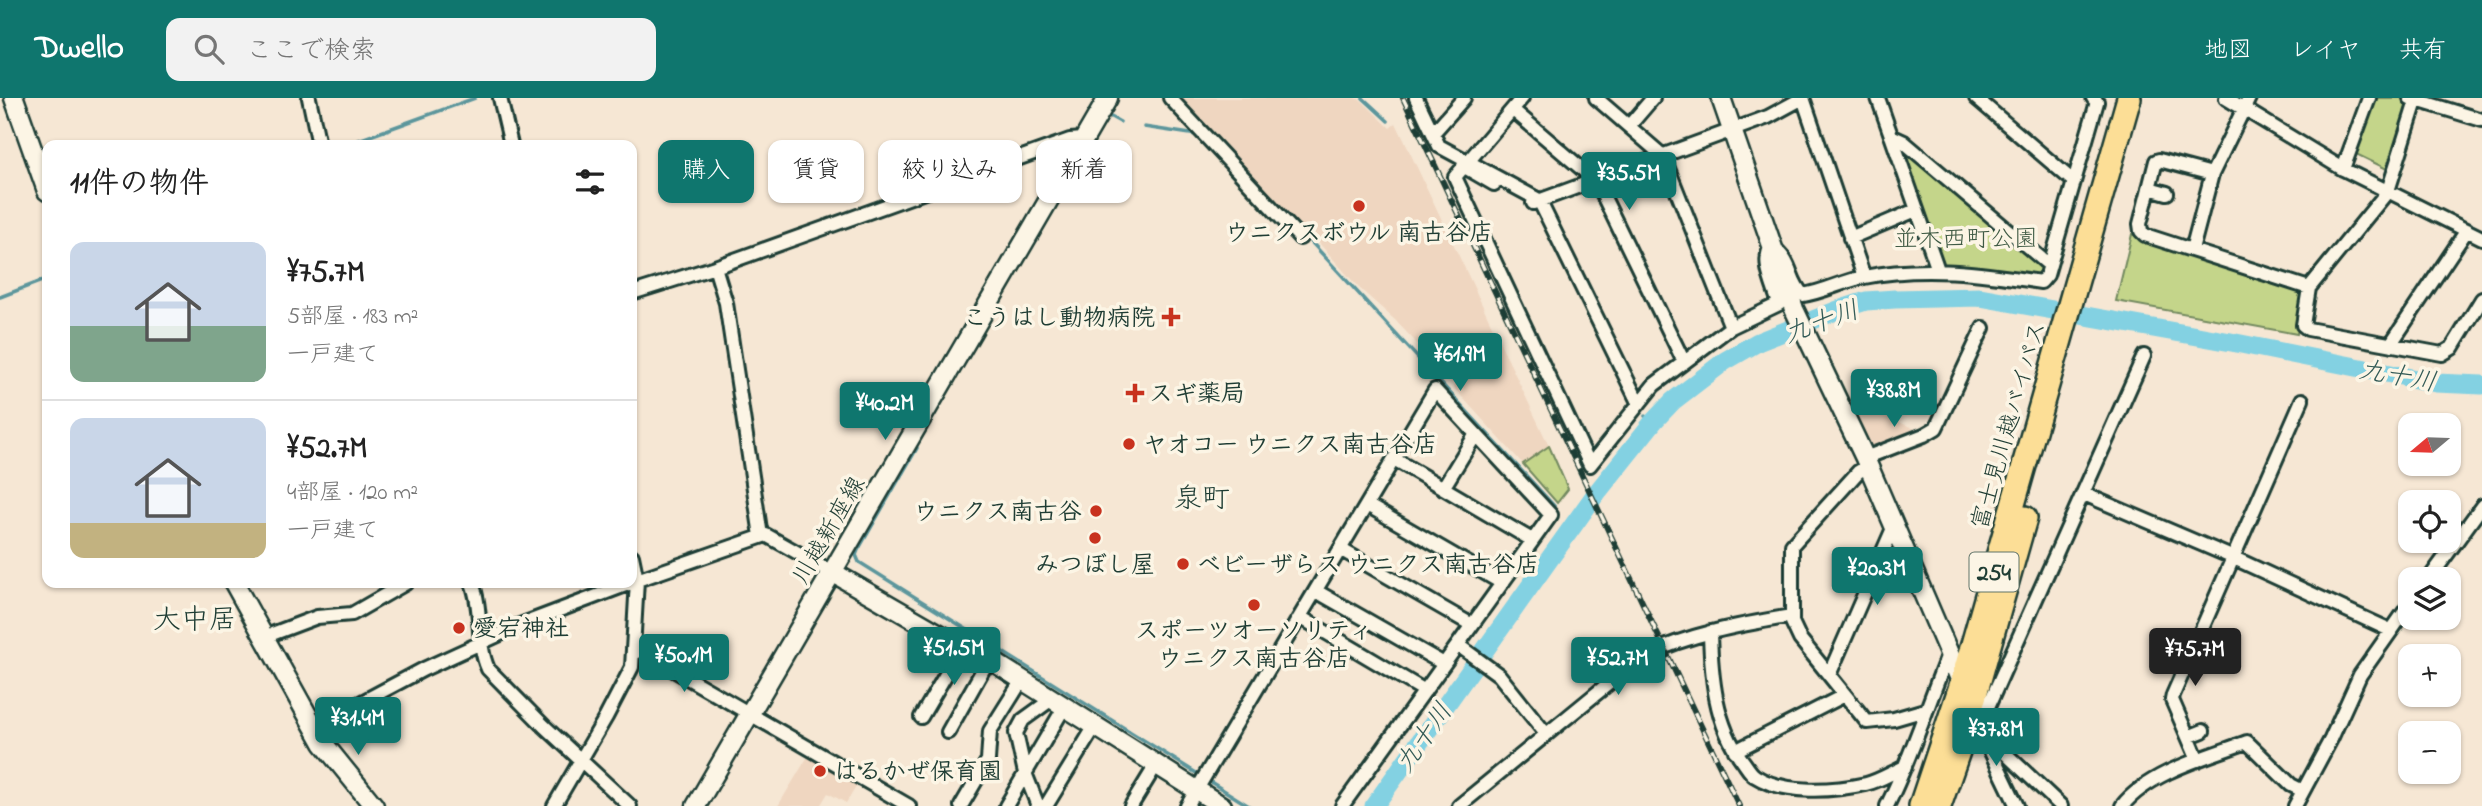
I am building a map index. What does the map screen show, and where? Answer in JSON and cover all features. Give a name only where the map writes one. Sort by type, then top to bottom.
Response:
[{"type":"highway","name":"富士見川越バイパス","points":[[1939,806],[1962,740],[2011,573],[2129,98]]},
{"type":"highway","name":"富士見川越バイパス","points":[[2082,288],[2143,98]]},
{"type":"highway","name":"富士見川越バイパス","points":[[1921,806],[1962,683],[2068,339]]},
{"type":"street","points":[[14,98],[42,177]]},
{"type":"street","points":[[309,98],[318,140]]},
{"type":"street","points":[[500,98],[510,140]]},
{"type":"street","name":"川越新座線","points":[[696,806],[1108,98]]},
{"type":"street","points":[[1171,98],[1300,238]]},
{"type":"street","points":[[1416,98],[1439,146],[1535,202],[1636,407]]},
{"type":"street","points":[[1433,133],[1464,98]]},
{"type":"street","points":[[1522,98],[1456,174],[1456,181],[1590,465],[1654,385],[1731,327],[1779,304],[1767,262],[1767,253],[1771,246]]},
{"type":"street","points":[[1596,98],[1663,156],[1731,327]]},
{"type":"street","points":[[1629,126],[1653,98]]},
{"type":"street","points":[[1721,98],[1794,309],[1866,462],[1979,727],[2017,806]]},
{"type":"street","points":[[1535,202],[1768,117],[1803,98],[1864,277]]},
{"type":"street","points":[[1878,98],[1938,270]]},
{"type":"street","points":[[1976,98],[2073,181]]},
{"type":"street","points":[[1771,246],[1786,258],[1802,295],[1864,277],[1938,270],[1978,272],[2041,282],[2047,275],[2097,102],[2093,98]]},
{"type":"street","points":[[2226,98],[2246,104],[2343,169],[2482,238]]},
{"type":"street","points":[[2343,169],[2369,98]]},
{"type":"street","points":[[2482,120],[2415,99],[2388,191],[2309,288],[2303,322],[2304,327],[2437,354],[2445,353],[2452,348],[2482,299]]},
{"type":"street","points":[[2192,250],[2212,174],[2246,104]]},
{"type":"street","points":[[1513,110],[1596,181],[1684,362]]},
{"type":"street","points":[[1891,136],[1903,142],[2049,265]]},
{"type":"street","points":[[637,291],[715,267],[1070,140],[1084,139]]},
{"type":"street","points":[[2212,174],[2156,161],[2140,224],[2141,231],[2145,235],[2309,288]]},
{"type":"street","points":[[2149,188],[2167,192]]},
{"type":"street","points":[[1850,238],[1916,209]]},
{"type":"street","points":[[2392,345],[2467,230]]},
{"type":"street","points":[[715,267],[726,303],[761,536]]},
{"type":"street","points":[[1925,710],[1895,719],[1867,722],[1845,695],[1800,639],[1792,622],[1792,545],[1866,462],[1936,428],[1983,328]]},
{"type":"street","points":[[1979,727],[2144,356]]},
{"type":"street","points":[[1187,806],[1435,390],[1551,515],[1472,625],[1462,649],[1444,664],[1342,806]]},
{"type":"street","points":[[2198,760],[2172,700],[2173,695],[2302,400]]},
{"type":"street","points":[[1443,488],[1476,433]]},
{"type":"street","points":[[1394,459],[1532,540]]},
{"type":"street","points":[[2084,494],[2234,558],[2390,630]]},
{"type":"street","points":[[1367,505],[1502,583]]},
{"type":"street","points":[[2438,567],[2482,506]]},
{"type":"street","points":[[1829,675],[1894,526]]},
{"type":"street","points":[[637,581],[761,536],[770,536],[962,647],[989,659],[1222,806]]},
{"type":"street","points":[[1340,549],[1472,625]]},
{"type":"street","points":[[237,588],[336,761],[374,806]]},
{"type":"street","points":[[264,638],[317,617],[352,614],[397,588]]},
{"type":"street","points":[[473,588],[483,658],[494,677],[630,806]]},
{"type":"street","points":[[315,727],[424,669],[533,620],[617,588]]},
{"type":"street","points":[[554,806],[632,667],[633,588]]},
{"type":"street","points":[[1315,591],[1444,664]]},
{"type":"street","points":[[1459,806],[1641,657],[1673,642],[1792,615]]},
{"type":"street","points":[[1300,617],[1425,691]]},
{"type":"street","points":[[2295,806],[2331,739],[2360,675],[2398,620]]},
{"type":"street","points":[[1710,632],[1710,666],[1726,732],[1735,751],[1754,776],[1782,787],[1830,789],[1868,783],[1905,767]]},
{"type":"street","points":[[634,647],[909,806]]},
{"type":"street","points":[[921,717],[962,647]]},
{"type":"street","points":[[1462,649],[1499,675],[1546,734]]},
{"type":"street","points":[[1887,806],[1905,767],[1949,652]]},
{"type":"street","points":[[948,732],[989,659]]},
{"type":"street","points":[[961,806],[988,760],[990,731],[1022,680]]},
{"type":"street","points":[[1735,751],[1845,695]]},
{"type":"street","points":[[1038,806],[1025,773],[1016,733],[1023,720],[1058,702]]},
{"type":"street","points":[[1006,806],[1025,773],[1058,702]]},
{"type":"street","points":[[1046,806],[1094,726]]},
{"type":"street","points":[[1979,727],[2061,806]]},
{"type":"street","points":[[2188,737],[2203,731]]},
{"type":"street","points":[[2122,806],[2141,786],[2198,760],[2247,742],[2291,785],[2302,790]]},
{"type":"street","points":[[1131,806],[1156,765]]},
{"type":"shaded area","points":[[1181,98],[1354,98],[1361,100],[1390,128],[1396,123],[1549,446],[1523,464],[1453,387],[1455,384],[1395,320],[1358,287],[1310,233],[1304,236],[1297,229],[1300,227]]},
{"type":"shaded area","points":[[1860,405],[1922,432],[1873,450],[1868,447],[1854,418]]},
{"type":"shaded area","name":"はるかぜ保育園","points":[[810,753],[856,780],[858,784],[846,803],[828,793],[820,806],[778,806]]},
{"type":"green space","points":[[2373,98],[2401,98],[2409,101],[2389,170],[2354,153]]},
{"type":"green space","name":"並木西町公園","points":[[1909,150],[2044,268],[2039,277],[1942,265],[1904,153]]},
{"type":"green space","points":[[2132,234],[2302,291],[2304,295],[2297,334],[2116,301]]},
{"type":"green space","points":[[1549,446],[1568,489],[1557,503],[1523,464]]},
{"type":"waterway","points":[[359,140],[475,98]]},
{"type":"waterway","points":[[1363,98],[1388,121]]},
{"type":"waterway","points":[[1111,117],[1120,122]]},
{"type":"waterway","points":[[1144,127],[1197,135]]},
{"type":"waterway","points":[[1302,232],[1554,506]]},
{"type":"waterway","points":[[0,297],[42,281]]},
{"type":"waterway","name":"九十川","points":[[1374,806],[1595,495],[1654,421],[1673,401],[1725,361],[1758,342],[1838,310],[1866,301],[1980,297],[2231,342],[2436,383],[2482,385]]},
{"type":"waterway","points":[[1645,416],[1653,423]]},
{"type":"waterway","points":[[917,448],[858,550],[856,555],[859,562],[1249,806]]},
{"type":"railway","points":[[1403,98],[1739,806]]},
{"type":"place","name":"ウニクスボウル 南古谷店","points":[[1359,206]]},
{"type":"place","name":"こうはし動物病院","points":[[1171,317]]},
{"type":"place","name":"スギ薬局","points":[[1135,393]]},
{"type":"place","name":"ヤオコー ウニクス南古谷店","points":[[1129,444]]},
{"type":"place","name":"ウニクス南古谷","points":[[1096,511]]},
{"type":"place","name":"みつぼし屋","points":[[1095,538]]},
{"type":"place","name":"ベビーザらス ウニクス南古谷店","points":[[1183,564]]},
{"type":"place","name":"スポーツオーソリティ ウニクス南古谷店","points":[[1254,605]]},
{"type":"place","name":"愛宕神社","points":[[459,628]]},
{"type":"place","name":"はるかぜ保育園","points":[[820,771]]},
{"type":"district","name":"泉町","points":[[1202,497]]},
{"type":"district","name":"大中居","points":[[195,618]]}]
